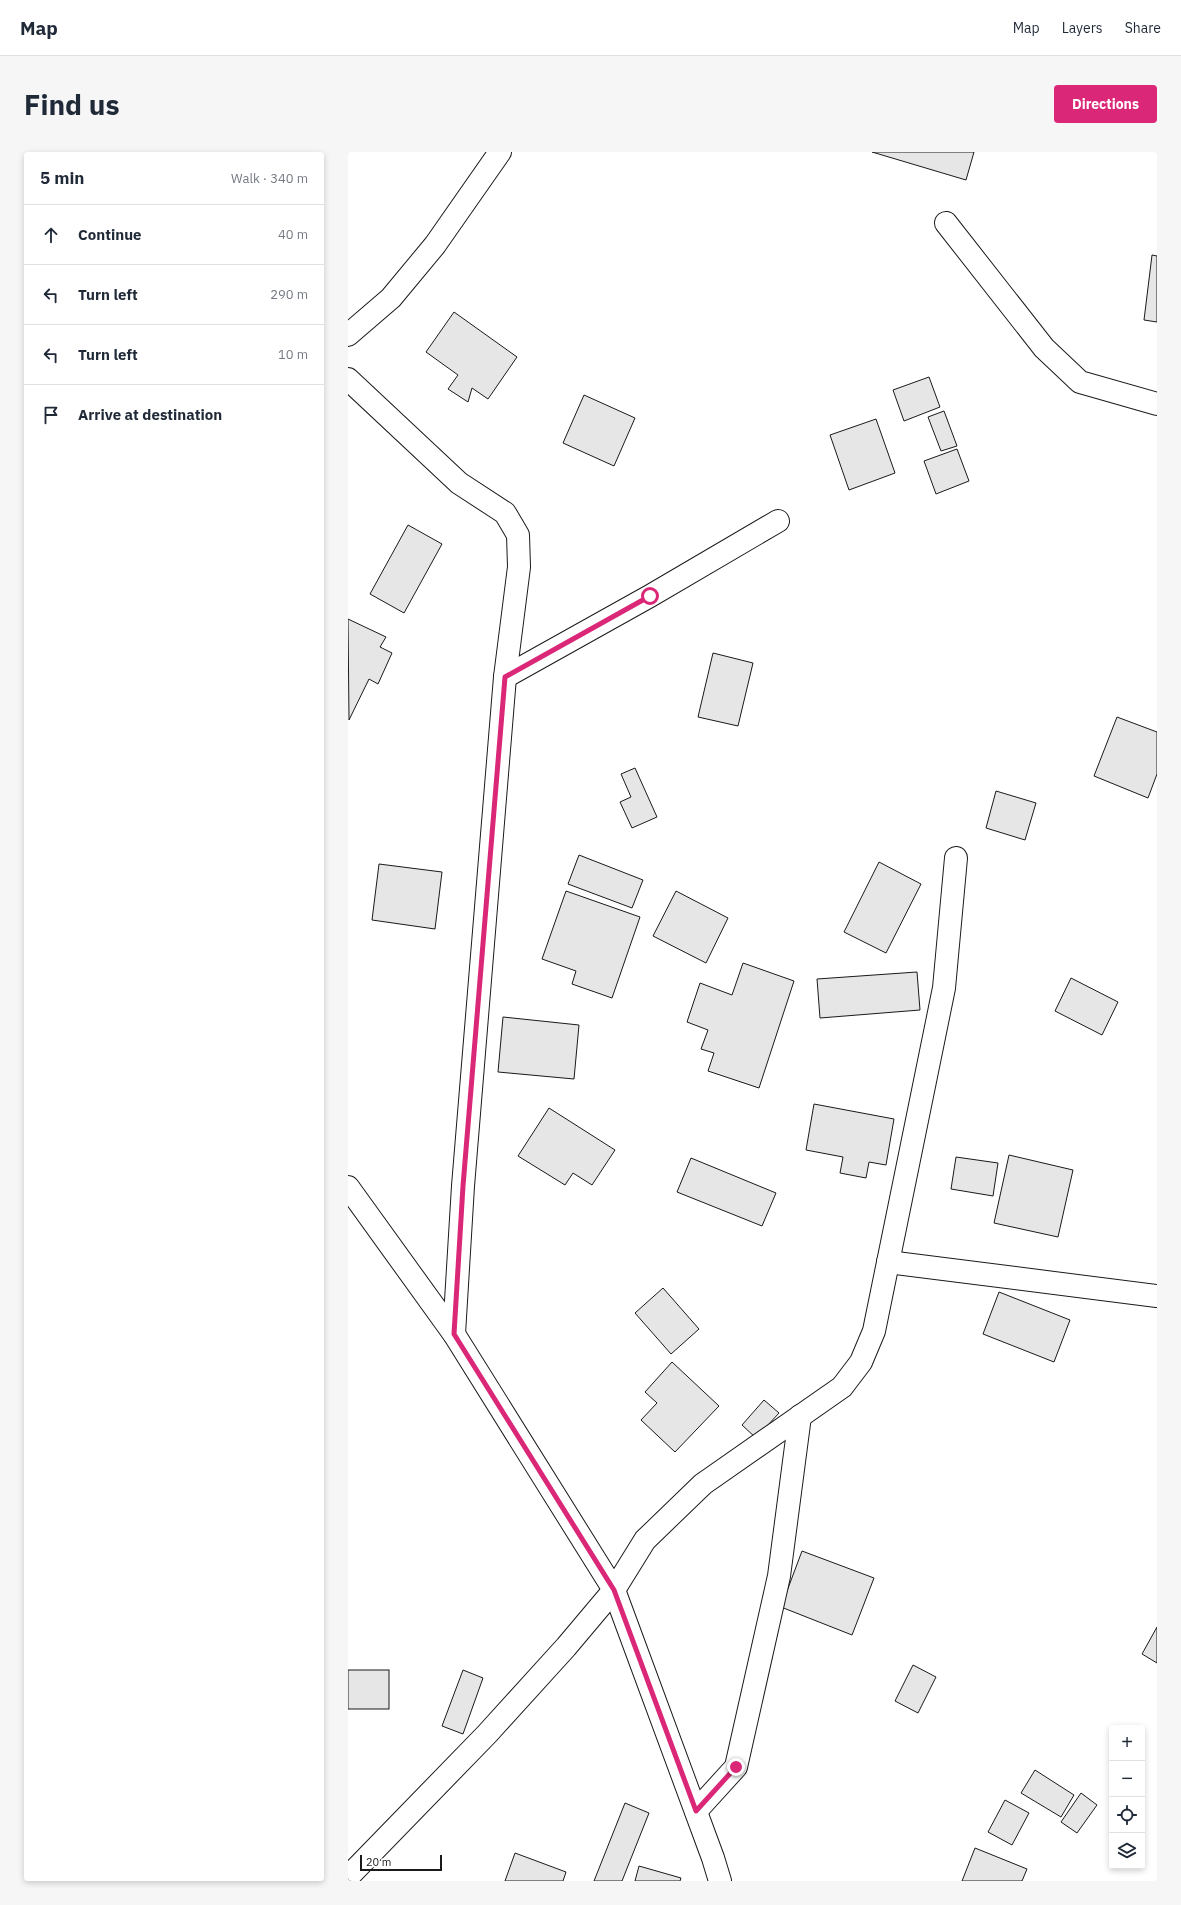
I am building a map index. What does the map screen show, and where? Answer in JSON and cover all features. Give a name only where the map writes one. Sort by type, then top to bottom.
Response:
[{"type":"street","points":[[348,335],[391,298],[416,268],[435,245],[500,152]]},
{"type":"street","points":[[946,223],[1044,348],[1080,382],[1157,404]]},
{"type":"street","points":[[348,379],[458,483],[506,513],[518,535],[519,567],[505,677],[463,1186],[454,1334]]},
{"type":"street","points":[[505,677],[657,592],[778,521]]},
{"type":"street","points":[[348,1877],[487,1734],[566,1647],[614,1590],[645,1540],[703,1484],[842,1387],[861,1362],[874,1331],[944,988],[956,858]]},
{"type":"street","points":[[348,1187],[454,1334],[614,1590],[696,1811],[720,1881]]},
{"type":"street","points":[[888,1262],[1157,1296]]},
{"type":"street","points":[[696,1811],[736,1767],[779,1576],[800,1416]]},
{"type":"building","points":[[872,152],[974,152],[966,180]]},
{"type":"building","points":[[1152,255],[1157,256],[1157,322],[1144,320]]},
{"type":"building","points":[[454,312],[517,357],[488,399],[472,388],[468,402],[448,389],[458,375],[426,352]]},
{"type":"building","points":[[929,377],[940,407],[904,421],[893,390]]},
{"type":"building","points":[[584,395],[635,418],[614,466],[563,443]]},
{"type":"building","points":[[944,411],[957,446],[941,451],[928,417]]},
{"type":"building","points":[[876,419],[895,473],[849,490],[830,435]]},
{"type":"building","points":[[957,449],[969,481],[936,494],[924,461]]},
{"type":"building","points":[[408,525],[442,544],[404,613],[370,594]]},
{"type":"building","points":[[348,619],[386,637],[380,647],[392,653],[378,684],[369,679],[349,720]]},
{"type":"building","points":[[713,653],[753,663],[738,726],[698,717]]},
{"type":"building","points":[[1117,717],[1157,732],[1157,774],[1148,798],[1094,776]]},
{"type":"building","points":[[635,768],[657,817],[632,828],[620,802],[631,797],[621,774]]},
{"type":"building","points":[[996,791],[1036,803],[1025,840],[986,828]]},
{"type":"building","points":[[579,855],[643,880],[632,908],[568,884]]},
{"type":"building","points":[[879,862],[921,884],[886,953],[844,932]]},
{"type":"building","points":[[379,864],[442,872],[435,929],[372,920]]},
{"type":"building","points":[[566,891],[640,917],[612,998],[572,984],[576,971],[542,959]]},
{"type":"building","points":[[676,891],[728,918],[706,963],[653,936]]},
{"type":"building","points":[[743,963],[794,981],[759,1088],[708,1071],[714,1053],[701,1049],[708,1030],[687,1022],[700,983],[732,995]]},
{"type":"building","points":[[917,972],[920,1010],[820,1018],[817,979]]},
{"type":"building","points":[[1071,978],[1118,1002],[1102,1035],[1055,1011]]},
{"type":"building","points":[[503,1017],[579,1025],[574,1079],[498,1072]]},
{"type":"building","points":[[814,1104],[894,1119],[886,1165],[869,1162],[866,1178],[840,1173],[843,1157],[806,1150]]},
{"type":"building","points":[[549,1108],[615,1150],[592,1185],[573,1173],[565,1185],[518,1156]]},
{"type":"building","points":[[1009,1155],[1073,1170],[1058,1237],[994,1223]]},
{"type":"building","points":[[956,1157],[998,1163],[993,1196],[951,1189]]},
{"type":"building","points":[[691,1158],[776,1193],[762,1226],[677,1192]]},
{"type":"building","points":[[663,1288],[699,1329],[671,1354],[635,1313]]},
{"type":"building","points":[[999,1292],[1070,1320],[1054,1362],[983,1334]]},
{"type":"building","points":[[672,1362],[719,1406],[675,1452],[641,1420],[657,1403],[645,1392]]},
{"type":"building","points":[[764,1400],[779,1413],[756,1438],[742,1425]]},
{"type":"building","points":[[802,1551],[874,1578],[852,1635],[781,1607]]},
{"type":"building","points":[[1157,1627],[1157,1663],[1142,1654]]},
{"type":"building","points":[[913,1665],[936,1677],[918,1713],[895,1701]]},
{"type":"building","points":[[348,1670],[389,1670],[389,1709],[348,1709]]},
{"type":"building","points":[[463,1670],[483,1678],[463,1734],[442,1726]]},
{"type":"building","points":[[1035,1770],[1074,1795],[1061,1817],[1021,1793]]},
{"type":"building","points":[[1081,1793],[1097,1805],[1077,1833],[1061,1822]]},
{"type":"building","points":[[1005,1800],[1029,1813],[1012,1845],[988,1832]]},
{"type":"building","points":[[625,1803],[649,1813],[622,1881],[594,1881]]},
{"type":"building","points":[[975,1848],[1027,1869],[1022,1881],[962,1881]]},
{"type":"building","points":[[515,1853],[566,1872],[563,1881],[505,1881]]},
{"type":"building","points":[[639,1866],[681,1878],[680,1881],[635,1881]]},
{"type":"route","points":[[650,596],[505,677],[463,1186],[454,1334],[614,1590],[696,1811],[736,1767]]}]
